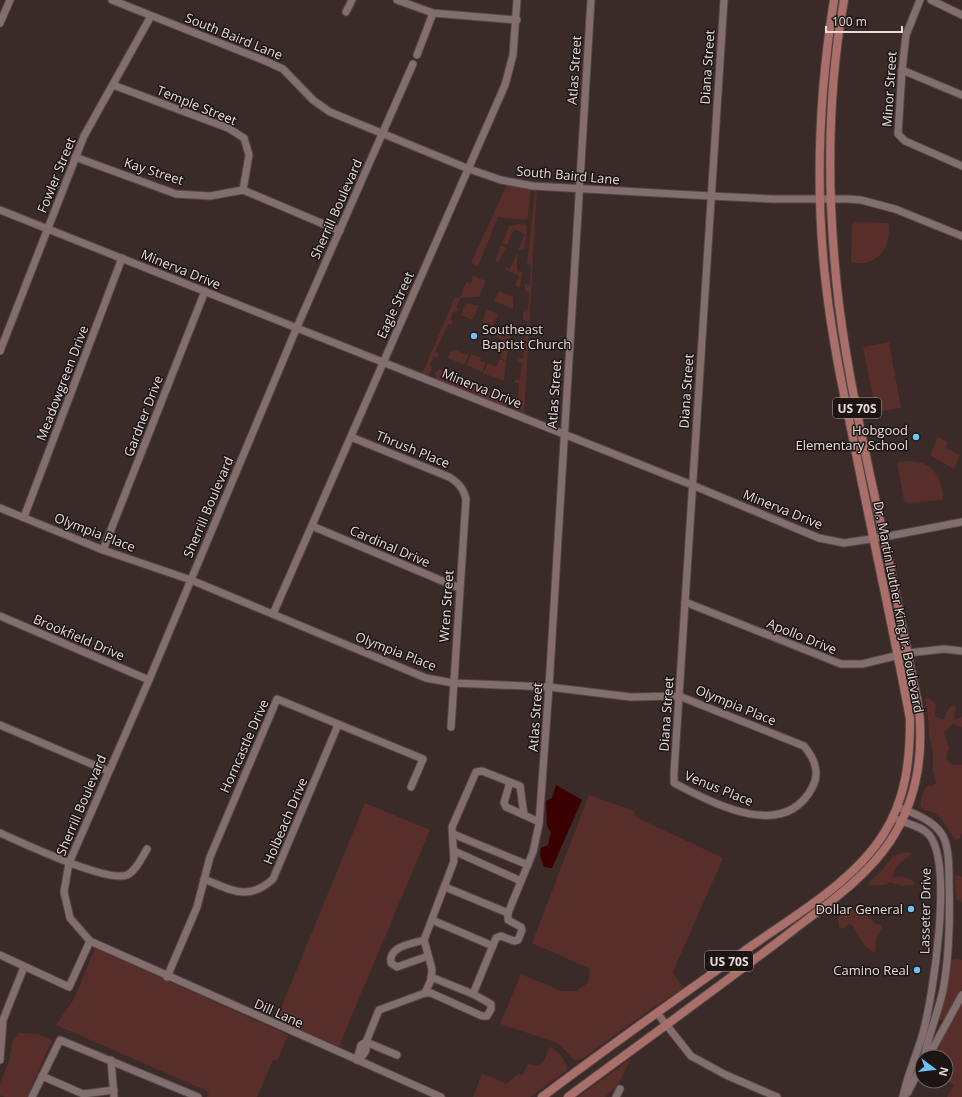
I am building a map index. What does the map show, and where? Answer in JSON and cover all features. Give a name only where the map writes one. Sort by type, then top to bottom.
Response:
[{"type":"main road","name":"Dr. Martin Luther King Jr. Boulevard","points":[[542,1097],[657,1013],[814,902],[848,874],[868,854],[882,836],[898,807],[906,782],[910,742],[910,719],[831,325],[826,284],[821,199],[822,96],[834,0]]},
{"type":"main road","name":"Dr. Martin Luther King Jr. Boulevard","points":[[568,1097],[849,887],[890,842],[902,822],[914,786],[920,755],[920,722],[908,653],[847,356],[833,247],[831,199],[832,100],[844,0]]},
{"type":"street","points":[[0,23],[10,0]]},
{"type":"street","name":"South Baird Lane","points":[[112,0],[284,69],[313,100],[330,112],[469,169],[501,180],[533,186],[579,189],[772,199],[848,199],[874,202],[962,236]]},
{"type":"street","points":[[346,12],[352,0]]},
{"type":"street","points":[[397,0],[433,13],[517,20]]},
{"type":"street","name":"Eagle Street","points":[[273,614],[505,85],[513,55],[517,20],[517,0]]},
{"type":"street","name":"Atlas Street","points":[[508,913],[528,865],[536,841],[542,789],[590,0]]},
{"type":"street","name":"Diana Street","points":[[674,783],[710,196],[724,0]]},
{"type":"street","name":"Minor Street","points":[[920,0],[906,35],[898,134],[909,144],[962,166]]},
{"type":"street","points":[[931,0],[962,15]]},
{"type":"street","points":[[417,54],[433,13]]},
{"type":"street","name":"Fowler Street","points":[[0,351],[84,136],[151,16]]},
{"type":"street","name":"Sherrill Boulevard","points":[[107,950],[90,941],[70,918],[64,892],[69,863],[149,680],[297,327],[413,64]]},
{"type":"street","points":[[902,70],[962,95]]},
{"type":"street","name":"Temple Street","points":[[113,85],[228,128],[244,138],[249,155],[243,190]]},
{"type":"street","name":"Kay Street","points":[[75,157],[176,194],[210,196],[243,190]]},
{"type":"street","points":[[243,190],[340,231]]},
{"type":"street","name":"Minerva Drive","points":[[0,210],[384,361],[692,485],[819,538],[844,543],[884,538],[962,522]]},
{"type":"street","name":"Meadowgreen Drive","points":[[24,517],[122,258]]},
{"type":"street","name":"Gardner Drive","points":[[103,550],[205,291]]},
{"type":"street","name":"Thrush Place","points":[[351,437],[449,477],[457,481],[463,488]]},
{"type":"street","name":"Wren Street","points":[[451,727],[466,499],[463,488]]},
{"type":"street","name":"Olympia Place","points":[[0,508],[103,550],[191,580],[426,678],[453,683],[549,687],[631,697],[680,696],[804,746],[813,756],[817,770],[814,785]]},
{"type":"street","name":"Cardinal Drive","points":[[312,526],[459,588]]},
{"type":"street","name":"Apollo Drive","points":[[685,602],[841,664],[862,664],[908,653],[944,649],[962,651]]},
{"type":"street","name":"Brookfield Drive","points":[[0,616],[149,680]]},
{"type":"street","name":"Horncastle Drive","points":[[167,977],[197,908],[210,857],[277,699],[423,759],[411,787]]},
{"type":"street","points":[[0,725],[108,771]]},
{"type":"street","name":"Holbeach Drive","points":[[204,879],[240,892],[259,890],[273,879],[338,725]]},
{"type":"street","points":[[425,993],[431,977],[432,969],[424,940],[454,861],[452,827],[476,772],[482,770],[520,786],[524,815]]},
{"type":"street","points":[[510,782],[504,803],[506,808],[539,822]]},
{"type":"street","name":"Venus Place","points":[[674,783],[744,814],[769,816],[789,810],[800,804],[814,785]]},
{"type":"street","name":"Lasseter Drive","points":[[898,807],[935,826],[943,836],[947,858],[950,910],[948,951],[943,989],[927,1049]]},
{"type":"street","name":"Lasseter Drive","points":[[893,818],[919,828],[929,835],[935,844],[938,860],[940,912],[938,951],[922,1035],[903,1097]]},
{"type":"street","points":[[0,833],[69,863],[116,877],[128,875],[137,866],[147,849]]},
{"type":"street","points":[[453,834],[528,865]]},
{"type":"street","points":[[454,851],[521,881]]},
{"type":"street","points":[[445,887],[508,913],[508,920],[521,927],[522,930],[518,940],[514,941],[501,936],[496,938],[473,994]]},
{"type":"street","points":[[432,920],[493,946]]},
{"type":"street","points":[[424,940],[396,949],[392,954],[391,963],[397,967],[428,956]]},
{"type":"street","points":[[0,955],[69,987],[90,941]]},
{"type":"street","name":"Dill Lane","points":[[107,950],[442,1097]]},
{"type":"street","points":[[0,1060],[3,1020],[24,967]]},
{"type":"street","points":[[357,1060],[365,1054],[367,1047],[366,1042],[379,1010],[425,993],[431,993],[482,1016],[487,1016],[491,1004],[473,994],[431,977]]},
{"type":"street","points":[[932,1049],[962,995]]},
{"type":"street","points":[[657,1013],[692,1056],[726,1075],[777,1097]]},
{"type":"street","points":[[922,1035],[931,1036],[949,1018]]},
{"type":"street","points":[[32,1097],[60,1040],[111,1060],[181,1094],[198,1097]]},
{"type":"street","points":[[366,1042],[397,1055]]},
{"type":"street","points":[[42,1076],[83,1094],[114,1094],[111,1060]]},
{"type":"street","points":[[903,1097],[908,1092],[914,1080]]},
{"type":"street","points":[[616,1097],[620,1089]]},
{"type":"shaded area","points":[[507,184],[531,188],[528,217],[526,220],[498,217],[478,266],[471,263]]},
{"type":"shaded area","points":[[537,189],[524,415],[515,411],[513,401],[518,401],[519,383],[515,383],[515,380],[520,380],[522,363],[517,362],[518,359],[523,359],[524,344],[520,343],[521,338],[525,339],[527,321],[523,320],[523,312],[528,311],[529,292],[525,291],[525,284],[530,285],[531,265],[527,264],[535,191]]},
{"type":"shaded area","points":[[855,222],[889,223],[888,240],[885,248],[875,259],[868,262],[851,262],[852,225]]},
{"type":"shaded area","points":[[521,224],[526,225],[527,228],[524,250],[518,250],[525,234],[514,229],[507,245],[502,243],[509,226]]},
{"type":"shaded area","points":[[501,245],[506,248],[498,263],[495,261]]},
{"type":"shaded area","points":[[517,253],[517,271],[522,272],[520,288],[515,285],[519,276],[505,269],[506,267],[510,269]]},
{"type":"shaded area","points":[[473,276],[486,281],[479,297],[460,298],[466,282],[471,284]]},
{"type":"shaded area","points":[[499,291],[513,297],[513,309],[494,301]]},
{"type":"shaded area","points":[[455,297],[460,299],[456,308],[458,309],[456,312],[454,311],[450,320],[453,321],[451,325],[448,324],[435,352],[439,354],[437,358],[433,357],[430,366],[433,367],[428,375],[422,374]]},
{"type":"shaded area","points":[[466,303],[479,306],[472,320],[461,315]]},
{"type":"shaded area","points":[[487,309],[498,314],[493,326],[482,322]]},
{"type":"shaded area","points":[[498,330],[510,336],[509,343],[495,337]]},
{"type":"shaded area","points":[[494,339],[509,345],[506,361],[500,358],[502,353],[500,352],[503,344]]},
{"type":"shaded area","points":[[889,342],[901,408],[876,412],[863,347]]},
{"type":"shaded area","points":[[455,350],[467,355],[469,354],[464,365],[448,358],[451,351],[454,352]]},
{"type":"shaded area","points":[[471,354],[481,358],[480,361],[486,363],[482,372],[466,365]]},
{"type":"shaded area","points":[[500,359],[506,362],[504,381],[483,373],[488,363],[496,367]]},
{"type":"shaded area","points":[[439,369],[444,370],[443,373],[467,383],[469,380],[476,383],[476,387],[509,399],[509,404],[505,408],[436,379],[435,373]]},
{"type":"shaded area","points":[[938,437],[948,442],[945,448],[960,455],[954,469],[930,455]]},
{"type":"shaded area","points":[[897,462],[918,462],[931,468],[941,484],[943,500],[908,503],[904,501]]},
{"type":"shaded area","points":[[929,698],[936,704],[935,716],[938,718],[944,719],[949,708],[954,705],[956,708],[954,717],[957,719],[962,717],[962,727],[952,724],[944,733],[949,748],[946,758],[951,764],[962,765],[962,832],[960,838],[956,840],[939,817],[930,811],[923,810],[920,806],[922,795],[926,787],[932,786],[936,783],[933,771],[933,752],[929,736],[925,699]]},
{"type":"shaded area","points":[[556,785],[582,800],[552,868],[544,867],[540,856],[541,848],[548,845],[551,832],[547,826],[546,801],[552,798]]},
{"type":"shaded area","points":[[589,795],[634,811],[636,817],[723,858],[673,972],[683,988],[582,1059],[574,1060],[558,1043],[500,1024],[521,974],[561,991],[576,991],[588,983],[590,969],[532,943]]},
{"type":"shaded area","points":[[365,803],[430,830],[339,1046],[276,1020]]},
{"type":"shaded area","points":[[907,852],[914,853],[898,865],[892,877],[903,876],[913,881],[916,885],[901,886],[890,882],[886,885],[869,886],[869,882],[882,870],[894,855]]},
{"type":"shaded area","points":[[957,875],[962,877],[962,902],[956,899],[955,876]]},
{"type":"shaded area","points":[[846,909],[865,911],[875,924],[881,925],[882,929],[876,940],[874,953],[864,945],[852,925],[849,924],[843,929],[839,927],[838,917]]},
{"type":"shaded area","points":[[95,948],[288,1035],[277,1061],[273,1060],[257,1097],[207,1097],[209,1092],[56,1025],[74,999]]},
{"type":"shaded area","points":[[957,958],[962,960],[962,989],[943,1020],[941,1020],[939,1018],[950,963],[952,960]]},
{"type":"shaded area","points":[[962,1002],[962,1097],[947,1097],[952,1089],[954,1089],[954,1049],[936,1049]]},
{"type":"shaded area","points":[[19,1033],[39,1034],[52,1040],[27,1097],[5,1097],[0,1095],[0,1083],[9,1061],[12,1043]]},
{"type":"shaded area","points":[[550,1047],[562,1056],[567,1070],[530,1097],[473,1097],[482,1073],[506,1084],[518,1074],[522,1076],[528,1064],[541,1064]]},
{"type":"shaded area","points":[[630,1059],[616,1090],[615,1088],[605,1097],[578,1097]]},
{"type":"place","name":"Southeast Baptist Church","points":[[474,336]]},
{"type":"place","name":"Hobgood Elementary School","points":[[916,437]]},
{"type":"place","name":"Dollar General","points":[[911,909]]},
{"type":"place","name":"Camino Real","points":[[917,970]]}]
